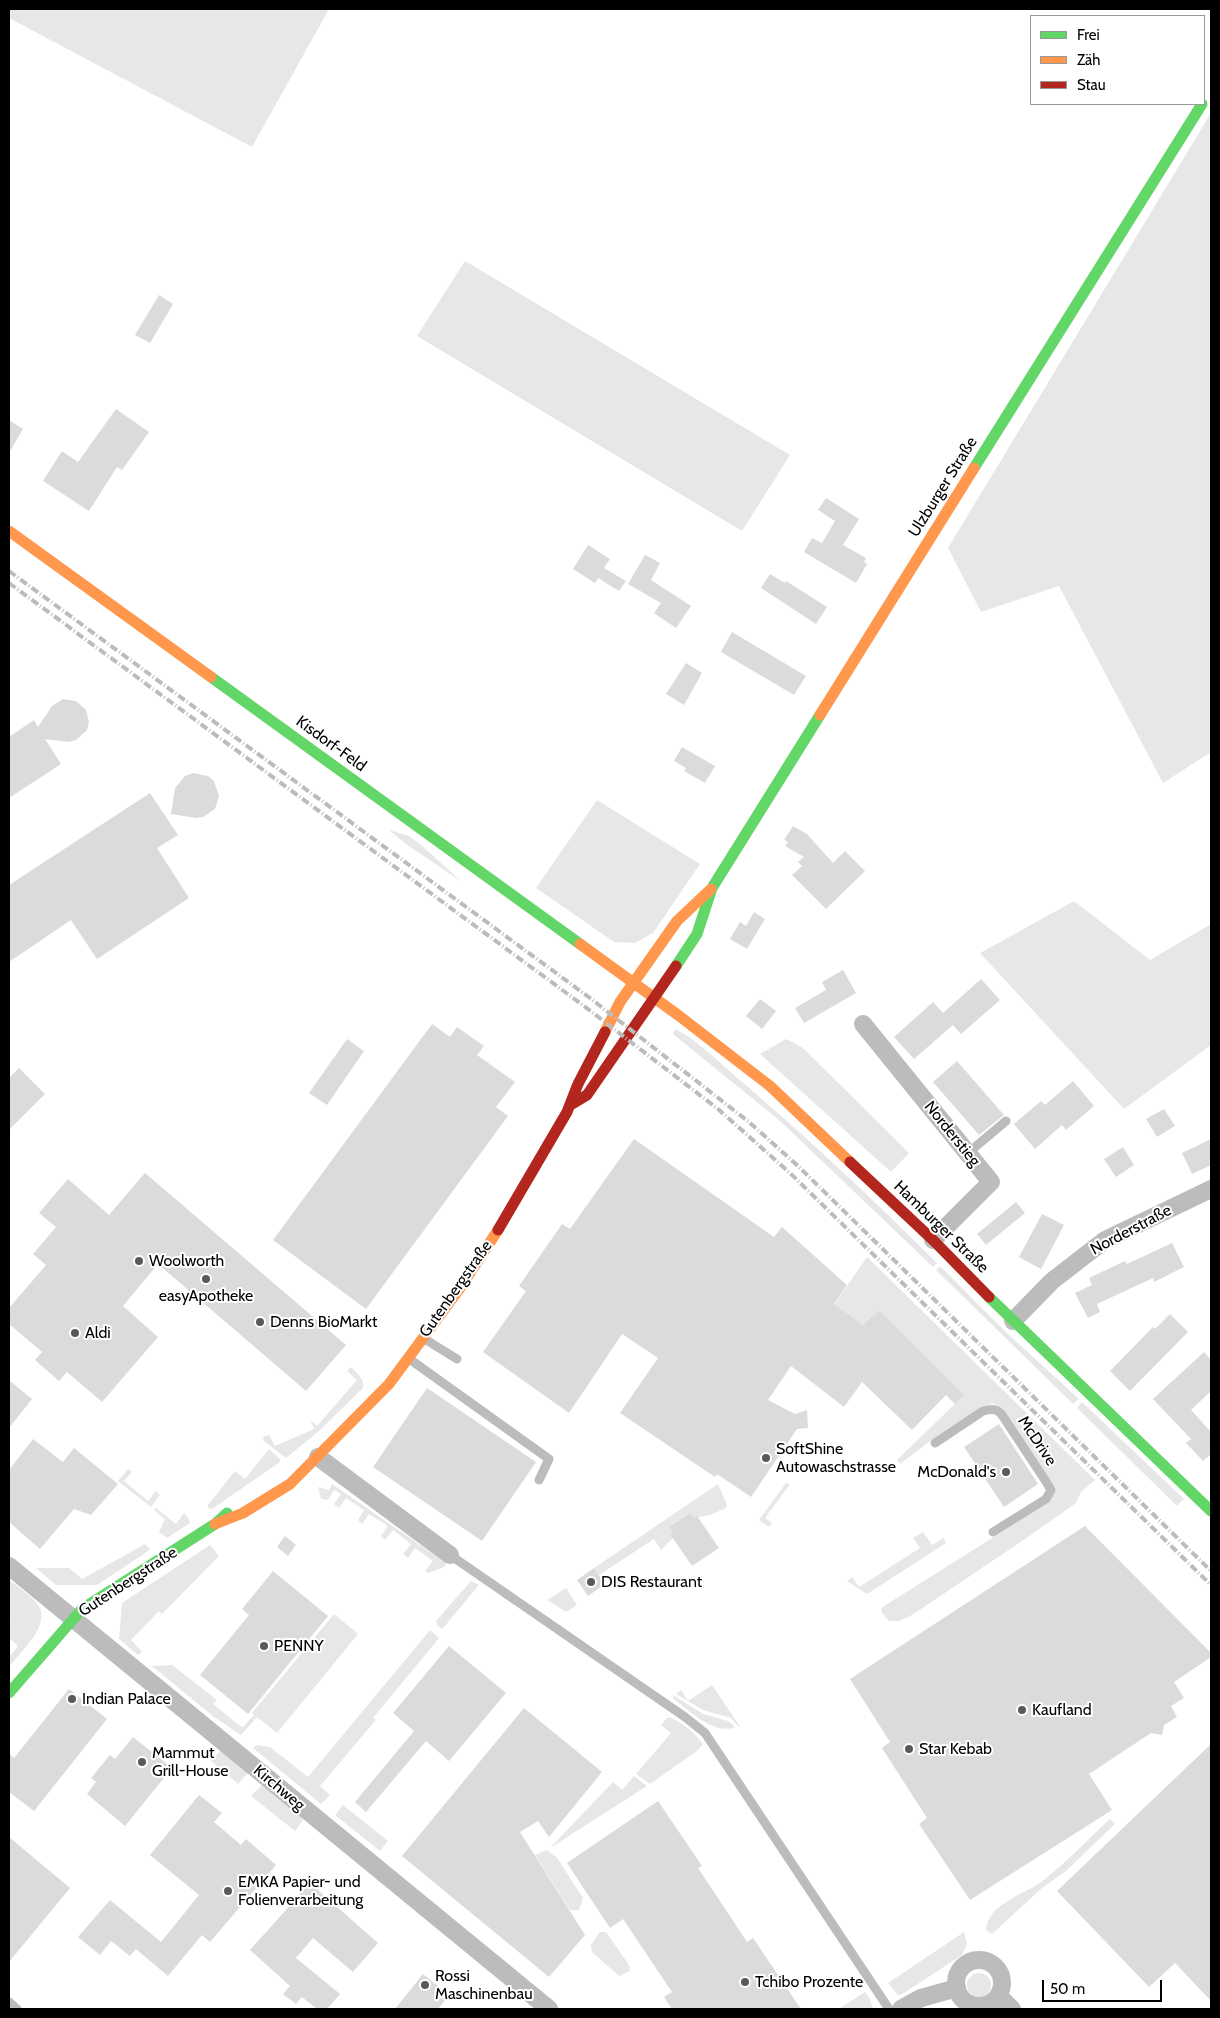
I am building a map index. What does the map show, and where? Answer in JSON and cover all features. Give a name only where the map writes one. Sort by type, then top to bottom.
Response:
[{"type":"main road","name":"Ulzburger Straße","points":[[633,983],[677,921],[712,888],[1202,105]]},
{"type":"main road","name":"Kisdorf-Feld","points":[[9,531],[633,983]]},
{"type":"main road","name":"Ulzburger Straße","points":[[655,999],[698,934],[712,888]]},
{"type":"main road","name":"Hamburger Straße","points":[[633,983],[770,1086],[933,1240],[1013,1321],[1211,1512]]},
{"type":"main road","name":"Gutenbergstraße","points":[[215,1524],[243,1513],[290,1484],[389,1384],[460,1288],[505,1219],[572,1104],[578,1084],[620,1002],[633,983]]},
{"type":"main road","name":"Gutenbergstraße","points":[[572,1104],[587,1095],[655,999]]},
{"type":"main road","name":"Gutenbergstraße","points":[[282,1473],[318,1457]]},
{"type":"main road","name":"Gutenbergstraße","points":[[9,1693],[73,1618],[85,1607],[215,1524],[236,1504]]},
{"type":"street","name":"Norderstieg","points":[[863,1024],[991,1182],[933,1240]]},
{"type":"street","name":"Norderstraße","points":[[1013,1321],[1052,1281],[1105,1240],[1211,1189]]},
{"type":"street","points":[[318,1457],[450,1555]]},
{"type":"street","name":"Kirchweg","points":[[9,1566],[549,2009]]},
{"type":"street","points":[[973,1961],[984,1961],[995,1966],[1002,1980],[999,1996],[994,2002],[979,2007],[965,2002],[957,1988],[956,1981],[961,1969],[973,1961]]},
{"type":"street","points":[[901,2009],[921,1998],[957,1988]]},
{"type":"street","points":[[999,1996],[1012,2009]]},
{"type":"lane","points":[[968,1153],[1006,1121]]},
{"type":"lane","points":[[423,1338],[457,1359]]},
{"type":"lane","points":[[408,1358],[549,1460],[539,1480]]},
{"type":"lane","name":"McDrive","points":[[935,1443],[983,1411],[991,1409],[997,1411],[1002,1415],[1045,1480],[1051,1490],[1046,1498],[993,1532]]},
{"type":"lane","points":[[450,1555],[685,1716],[705,1733],[890,2009]]},
{"type":"lane","points":[[9,2002],[17,2009]]},
{"type":"shaded area","points":[[9,9],[329,9],[252,147],[9,18]]},
{"type":"shaded area","points":[[1211,113],[1211,752],[1163,783],[1059,586],[981,612],[948,548]]},
{"type":"shaded area","points":[[465,261],[790,455],[742,531],[417,336]]},
{"type":"shaded area","points":[[597,800],[700,864],[653,933],[635,943],[614,942],[536,888]]},
{"type":"shaded area","points":[[389,830],[409,836],[462,882],[406,844]]},
{"type":"shaded area","points":[[1074,901],[1150,960],[1211,924],[1211,1045],[1124,1109],[980,953]]},
{"type":"shaded area","points":[[675,1029],[700,1045],[791,1125],[937,1263],[933,1267],[779,1120],[673,1034]]},
{"type":"shaded area","points":[[786,1039],[803,1048],[909,1153],[891,1172],[760,1054]]},
{"type":"shaded area","points":[[867,1257],[1095,1480],[1081,1492],[1076,1503],[912,1615],[899,1621],[889,1621],[882,1613],[881,1608],[1048,1503],[1054,1487],[1006,1413],[993,1403],[937,1436],[900,1464],[897,1460],[964,1395],[879,1310],[863,1325],[834,1305]]},
{"type":"shaded area","points":[[940,1266],[1008,1334],[1079,1399],[1073,1404],[936,1270]]},
{"type":"shaded area","points":[[351,1367],[362,1379],[363,1388],[320,1430],[286,1458],[264,1441],[263,1437],[269,1435],[275,1446],[314,1429],[310,1419],[317,1426],[357,1380],[347,1371]]},
{"type":"shaded area","points":[[1082,1402],[1184,1499],[1177,1506],[1077,1408]]},
{"type":"shaded area","points":[[269,1449],[280,1459],[280,1462],[212,1509],[208,1508],[208,1505],[235,1471],[245,1479]]},
{"type":"shaded area","points":[[128,1469],[132,1472],[124,1481],[148,1501],[156,1491],[160,1495],[151,1507],[118,1481]]},
{"type":"shaded area","points":[[786,1483],[790,1484],[765,1518],[772,1523],[769,1527],[759,1520]]},
{"type":"shaded area","points":[[332,1484],[446,1563],[444,1567],[428,1573],[425,1571],[433,1561],[415,1548],[408,1558],[403,1554],[411,1544],[393,1530],[385,1540],[381,1536],[388,1526],[369,1514],[362,1524],[358,1520],[364,1510],[346,1498],[339,1508],[334,1504],[341,1494],[334,1490],[328,1500],[321,1499],[318,1487],[329,1490]]},
{"type":"shaded area","points":[[718,1484],[727,1505],[726,1508],[710,1515],[694,1518],[690,1513],[669,1527],[673,1532],[670,1534],[673,1538],[661,1550],[654,1539],[599,1575],[594,1568]]},
{"type":"shaded area","points":[[156,1508],[176,1524],[184,1513],[190,1523],[167,1538],[159,1532],[165,1519],[154,1510]]},
{"type":"shaded area","points":[[923,1532],[932,1545],[943,1538],[946,1543],[867,1594],[847,1581],[852,1577],[859,1587],[920,1548],[913,1538]]},
{"type":"shaded area","points":[[145,1544],[150,1549],[97,1585],[56,1585],[36,1568],[69,1568],[82,1579]]},
{"type":"shaded area","points":[[210,1545],[219,1556],[162,1614],[159,1611],[131,1640],[142,1652],[138,1655],[119,1639],[122,1603]]},
{"type":"shaded area","points":[[9,1580],[38,1605],[41,1621],[33,1638],[9,1667],[9,1657],[18,1646],[9,1638]]},
{"type":"shaded area","points":[[471,1581],[479,1585],[442,1629],[436,1621]]},
{"type":"shaded area","points":[[566,1588],[577,1605],[566,1612],[547,1600]]},
{"type":"shaded area","points":[[334,1614],[358,1634],[277,1733],[257,1717],[241,1735],[214,1717],[152,1666],[172,1665],[217,1700],[213,1704],[243,1727],[254,1715],[252,1713]]},
{"type":"shaded area","points":[[430,1630],[439,1638],[373,1718],[376,1720],[320,1786],[330,1795],[321,1804],[253,1748],[257,1745],[270,1747],[308,1777]]},
{"type":"shaded area","points":[[712,1685],[739,1727],[731,1718],[703,1710],[676,1694],[681,1690],[688,1701]]},
{"type":"shaded area","points":[[673,1695],[703,1714],[728,1721],[735,1727],[727,1729],[711,1725],[686,1709],[673,1698]]},
{"type":"shaded area","points":[[668,1717],[678,1721],[703,1744],[697,1751],[650,1784],[636,1774],[671,1733],[661,1725]]},
{"type":"shaded area","points":[[221,1750],[248,1773],[238,1784],[211,1761]]},
{"type":"shaded area","points":[[634,1776],[647,1786],[550,1848],[613,1782],[622,1790]]},
{"type":"shaded area","points":[[263,1784],[305,1817],[295,1831],[251,1796]]},
{"type":"shaded area","points":[[343,1805],[388,1841],[380,1851],[335,1815]]},
{"type":"shaded area","points":[[1110,1819],[1115,1824],[1066,1871],[1042,1888],[992,1934],[986,1930],[988,1920],[994,1912],[1045,1879]]},
{"type":"shaded area","points":[[547,1850],[557,1858],[583,1898],[579,1910],[570,1910],[535,1855]]},
{"type":"shaded area","points":[[600,1932],[606,1932],[629,1965],[630,1971],[619,1976],[592,1952],[591,1945]]},
{"type":"shaded area","points":[[964,1932],[967,1944],[962,1955],[904,1993],[898,1995],[888,1983]]},
{"type":"shaded area","points":[[974,1973],[984,1973],[991,1980],[991,1990],[984,1997],[974,1997],[967,1990],[967,1980]]},
{"type":"shaded area","points":[[865,1992],[873,2009],[839,2009]]},
{"type":"building","points":[[159,295],[173,304],[150,343],[135,335]]},
{"type":"building","points":[[116,409],[149,432],[122,470],[117,467],[89,511],[43,481],[62,451],[78,462]]},
{"type":"building","points":[[9,420],[23,429],[9,453]]},
{"type":"building","points":[[826,498],[859,519],[843,545],[866,558],[864,562],[867,564],[856,583],[804,552],[812,538],[822,543],[835,521],[818,510]]},
{"type":"building","points":[[588,545],[610,559],[604,568],[626,581],[619,591],[598,578],[595,583],[573,569]]},
{"type":"building","points":[[645,555],[660,563],[651,580],[691,606],[676,628],[654,613],[661,603],[628,584]]},
{"type":"building","points":[[770,574],[785,583],[786,581],[827,607],[816,624],[761,588]]},
{"type":"building","points":[[732,632],[806,676],[794,695],[721,652]]},
{"type":"building","points":[[686,663],[702,673],[684,705],[666,694]]},
{"type":"building","points":[[63,699],[76,701],[86,710],[89,722],[87,730],[76,740],[69,742],[45,739],[61,764],[9,798],[9,737],[34,720],[38,727],[52,706]]},
{"type":"building","points":[[682,747],[715,766],[705,783],[684,771],[686,768],[674,761]]},
{"type":"building","points":[[193,773],[208,776],[214,781],[219,796],[215,809],[203,817],[196,818],[171,814],[175,788],[185,776]]},
{"type":"building","points":[[150,793],[178,835],[157,848],[189,898],[97,959],[71,920],[9,962],[9,885]]},
{"type":"building","points":[[793,826],[807,834],[833,863],[845,851],[865,871],[826,909],[792,875],[802,866],[798,862],[804,857],[785,846],[788,842],[784,840]]},
{"type":"building","points":[[754,912],[765,919],[747,949],[730,939],[740,922],[746,926]]},
{"type":"building","points":[[843,970],[856,993],[804,1023],[795,1008],[826,990],[822,982]]},
{"type":"building","points":[[981,979],[1000,1000],[961,1034],[953,1025],[914,1059],[894,1037],[933,1002],[943,1013]]},
{"type":"building","points":[[760,999],[776,1011],[762,1029],[746,1016]]},
{"type":"building","points":[[432,1024],[450,1037],[457,1027],[484,1046],[477,1055],[515,1082],[496,1107],[508,1116],[366,1309],[273,1240]]},
{"type":"building","points":[[347,1039],[364,1051],[327,1105],[309,1093]]},
{"type":"building","points":[[957,1061],[1004,1115],[979,1135],[933,1082]]},
{"type":"building","points":[[19,1068],[45,1094],[9,1130],[9,1078]]},
{"type":"building","points":[[1073,1081],[1094,1106],[1066,1130],[1062,1125],[1035,1149],[1014,1124],[1041,1101],[1045,1105]]},
{"type":"building","points":[[1164,1109],[1175,1126],[1157,1137],[1146,1119]]},
{"type":"building","points":[[634,1139],[774,1237],[782,1227],[847,1285],[834,1304],[863,1325],[879,1310],[964,1395],[955,1404],[946,1395],[912,1430],[862,1382],[844,1407],[791,1366],[768,1400],[795,1414],[807,1410],[808,1428],[797,1429],[751,1497],[717,1474],[715,1477],[620,1413],[658,1358],[622,1334],[569,1413],[483,1352],[526,1291],[519,1286],[562,1224],[570,1229]]},
{"type":"building","points":[[1211,1139],[1211,1165],[1192,1174],[1182,1153]]},
{"type":"building","points":[[1123,1147],[1134,1165],[1116,1177],[1104,1159]]},
{"type":"building","points":[[145,1173],[346,1345],[306,1391],[158,1264],[123,1306],[158,1337],[102,1402],[67,1372],[59,1381],[35,1360],[42,1352],[9,1324],[9,1308],[46,1265],[33,1254],[56,1227],[39,1213],[68,1179],[109,1215]]},
{"type":"building","points":[[1016,1202],[1025,1213],[986,1245],[977,1234]]},
{"type":"building","points":[[1042,1214],[1064,1225],[1041,1269],[1019,1257]]},
{"type":"building","points":[[1172,1243],[1184,1267],[1154,1282],[1153,1278],[1097,1304],[1100,1312],[1088,1318],[1075,1293],[1092,1285],[1089,1278],[1125,1261],[1127,1264]]},
{"type":"building","points":[[1170,1314],[1188,1332],[1130,1391],[1110,1371],[1153,1327],[1155,1329]]},
{"type":"building","points":[[1204,1352],[1211,1360],[1211,1391],[1191,1410],[1211,1432],[1211,1454],[1203,1461],[1186,1443],[1191,1439],[1153,1399]]},
{"type":"building","points":[[9,1380],[32,1399],[9,1428]]},
{"type":"building","points":[[427,1388],[536,1462],[482,1541],[373,1467]]},
{"type":"building","name":"McDonald's","points":[[999,1424],[1038,1484],[1004,1507],[964,1447]]},
{"type":"building","points":[[33,1439],[63,1462],[74,1448],[118,1484],[91,1515],[74,1509],[40,1549],[9,1522],[9,1470]]},
{"type":"building","points":[[690,1513],[694,1518],[697,1516],[719,1548],[692,1566],[670,1534],[673,1532],[669,1527]]},
{"type":"building","name":"Kaufland","points":[[1085,1526],[1211,1653],[1211,1657],[1174,1682],[1184,1698],[1171,1706],[1177,1717],[1164,1725],[1162,1735],[1151,1733],[1089,1774],[1112,1810],[970,1900],[919,1824],[927,1818],[882,1748],[890,1742],[850,1679]]},
{"type":"building","points":[[285,1536],[296,1545],[288,1556],[277,1547]]},
{"type":"building","name":"DIS Restaurant","points":[[594,1568],[605,1584],[588,1596],[577,1580]]},
{"type":"building","name":"PENNY","points":[[273,1571],[328,1616],[248,1714],[200,1675],[249,1615],[242,1609]]},
{"type":"building","points":[[449,1646],[506,1693],[449,1761],[426,1741],[366,1812],[355,1802],[414,1731],[393,1713]]},
{"type":"building","points":[[69,1689],[107,1719],[34,1811],[9,1792],[9,1753],[14,1758]]},
{"type":"building","points":[[524,1708],[602,1772],[549,1837],[538,1821],[520,1832],[585,1935],[549,1977],[402,1856]]},
{"type":"building","points":[[133,1737],[172,1768],[125,1826],[87,1794],[96,1782],[91,1778],[110,1755],[115,1759]]},
{"type":"building","points":[[1211,1744],[1211,2001],[1175,1963],[1149,1987],[1057,1891]]},
{"type":"building","points":[[199,1795],[222,1813],[214,1822],[241,1845],[246,1839],[276,1865],[210,1942],[202,1935],[168,1976],[136,1949],[130,1956],[111,1941],[100,1955],[78,1937],[110,1900],[161,1942],[199,1895],[150,1855]]},
{"type":"building","points":[[658,1801],[702,1866],[698,1868],[747,1942],[753,1938],[801,2009],[672,2009],[664,1997],[672,1992],[623,1919],[610,1928],[567,1863]]},
{"type":"building","points":[[9,1837],[70,1888],[9,1962]]},
{"type":"building","points":[[310,1883],[378,1943],[353,1972],[313,1938],[296,1958],[340,1994],[327,2009],[317,2009],[302,1997],[296,2004],[283,1994],[290,1986],[250,1950]]},
{"type":"building","name":"Rossi Maschinenbau","points":[[423,1974],[449,1995],[438,2009],[395,2009]]},
{"type":"railway","points":[[9,571],[590,998],[749,1122],[798,1166],[1211,1571]]},
{"type":"railway","points":[[9,583],[584,1006],[718,1109],[790,1173],[1211,1585]]},
{"type":"traffic: fast","points":[[974,468],[1201,105]]},
{"type":"traffic: fast","points":[[211,677],[580,944]]},
{"type":"traffic: fast","points":[[676,966],[697,934],[712,888],[820,715]]},
{"type":"traffic: fast","points":[[989,1297],[1211,1511]]},
{"type":"traffic: fast","points":[[9,1693],[82,1609],[215,1524],[227,1513]]},
{"type":"traffic: slow","points":[[820,715],[974,468]]},
{"type":"traffic: slow","points":[[9,531],[211,677]]},
{"type":"traffic: slow","points":[[605,1032],[620,1002],[677,921],[711,889]]},
{"type":"traffic: slow","points":[[580,944],[678,1015],[770,1086],[850,1162]]},
{"type":"traffic: slow","points":[[215,1524],[243,1513],[290,1484],[389,1384],[460,1288],[498,1230]]},
{"type":"traffic: jam","points":[[572,1104],[587,1095],[676,966]]},
{"type":"traffic: jam","points":[[498,1230],[567,1112],[578,1084],[605,1032]]},
{"type":"traffic: jam","points":[[850,1162],[933,1240],[989,1297]]},
{"type":"place","name":"Woolworth","points":[[139,1261]]},
{"type":"place","name":"easyApotheke","points":[[206,1279]]},
{"type":"place","name":"Denns BioMarkt","points":[[260,1322]]},
{"type":"place","name":"Aldi","points":[[75,1333]]},
{"type":"place","name":"SoftShine Autowaschstrasse","points":[[766,1458]]},
{"type":"place","name":"McDonald's","points":[[1006,1472]]},
{"type":"place","name":"DIS Restaurant","points":[[591,1582]]},
{"type":"place","name":"PENNY","points":[[264,1646]]},
{"type":"place","name":"Indian Palace","points":[[72,1699]]},
{"type":"place","name":"Kaufland","points":[[1022,1710]]},
{"type":"place","name":"Star Kebab","points":[[909,1749]]},
{"type":"place","name":"Mammut Grill-House","points":[[142,1762]]},
{"type":"place","name":"EMKA Papier- und Folienverarbeitung","points":[[228,1891]]},
{"type":"place","name":"Tchibo Prozente","points":[[745,1982]]},
{"type":"place","name":"Rossi Maschinenbau","points":[[425,1985]]}]
